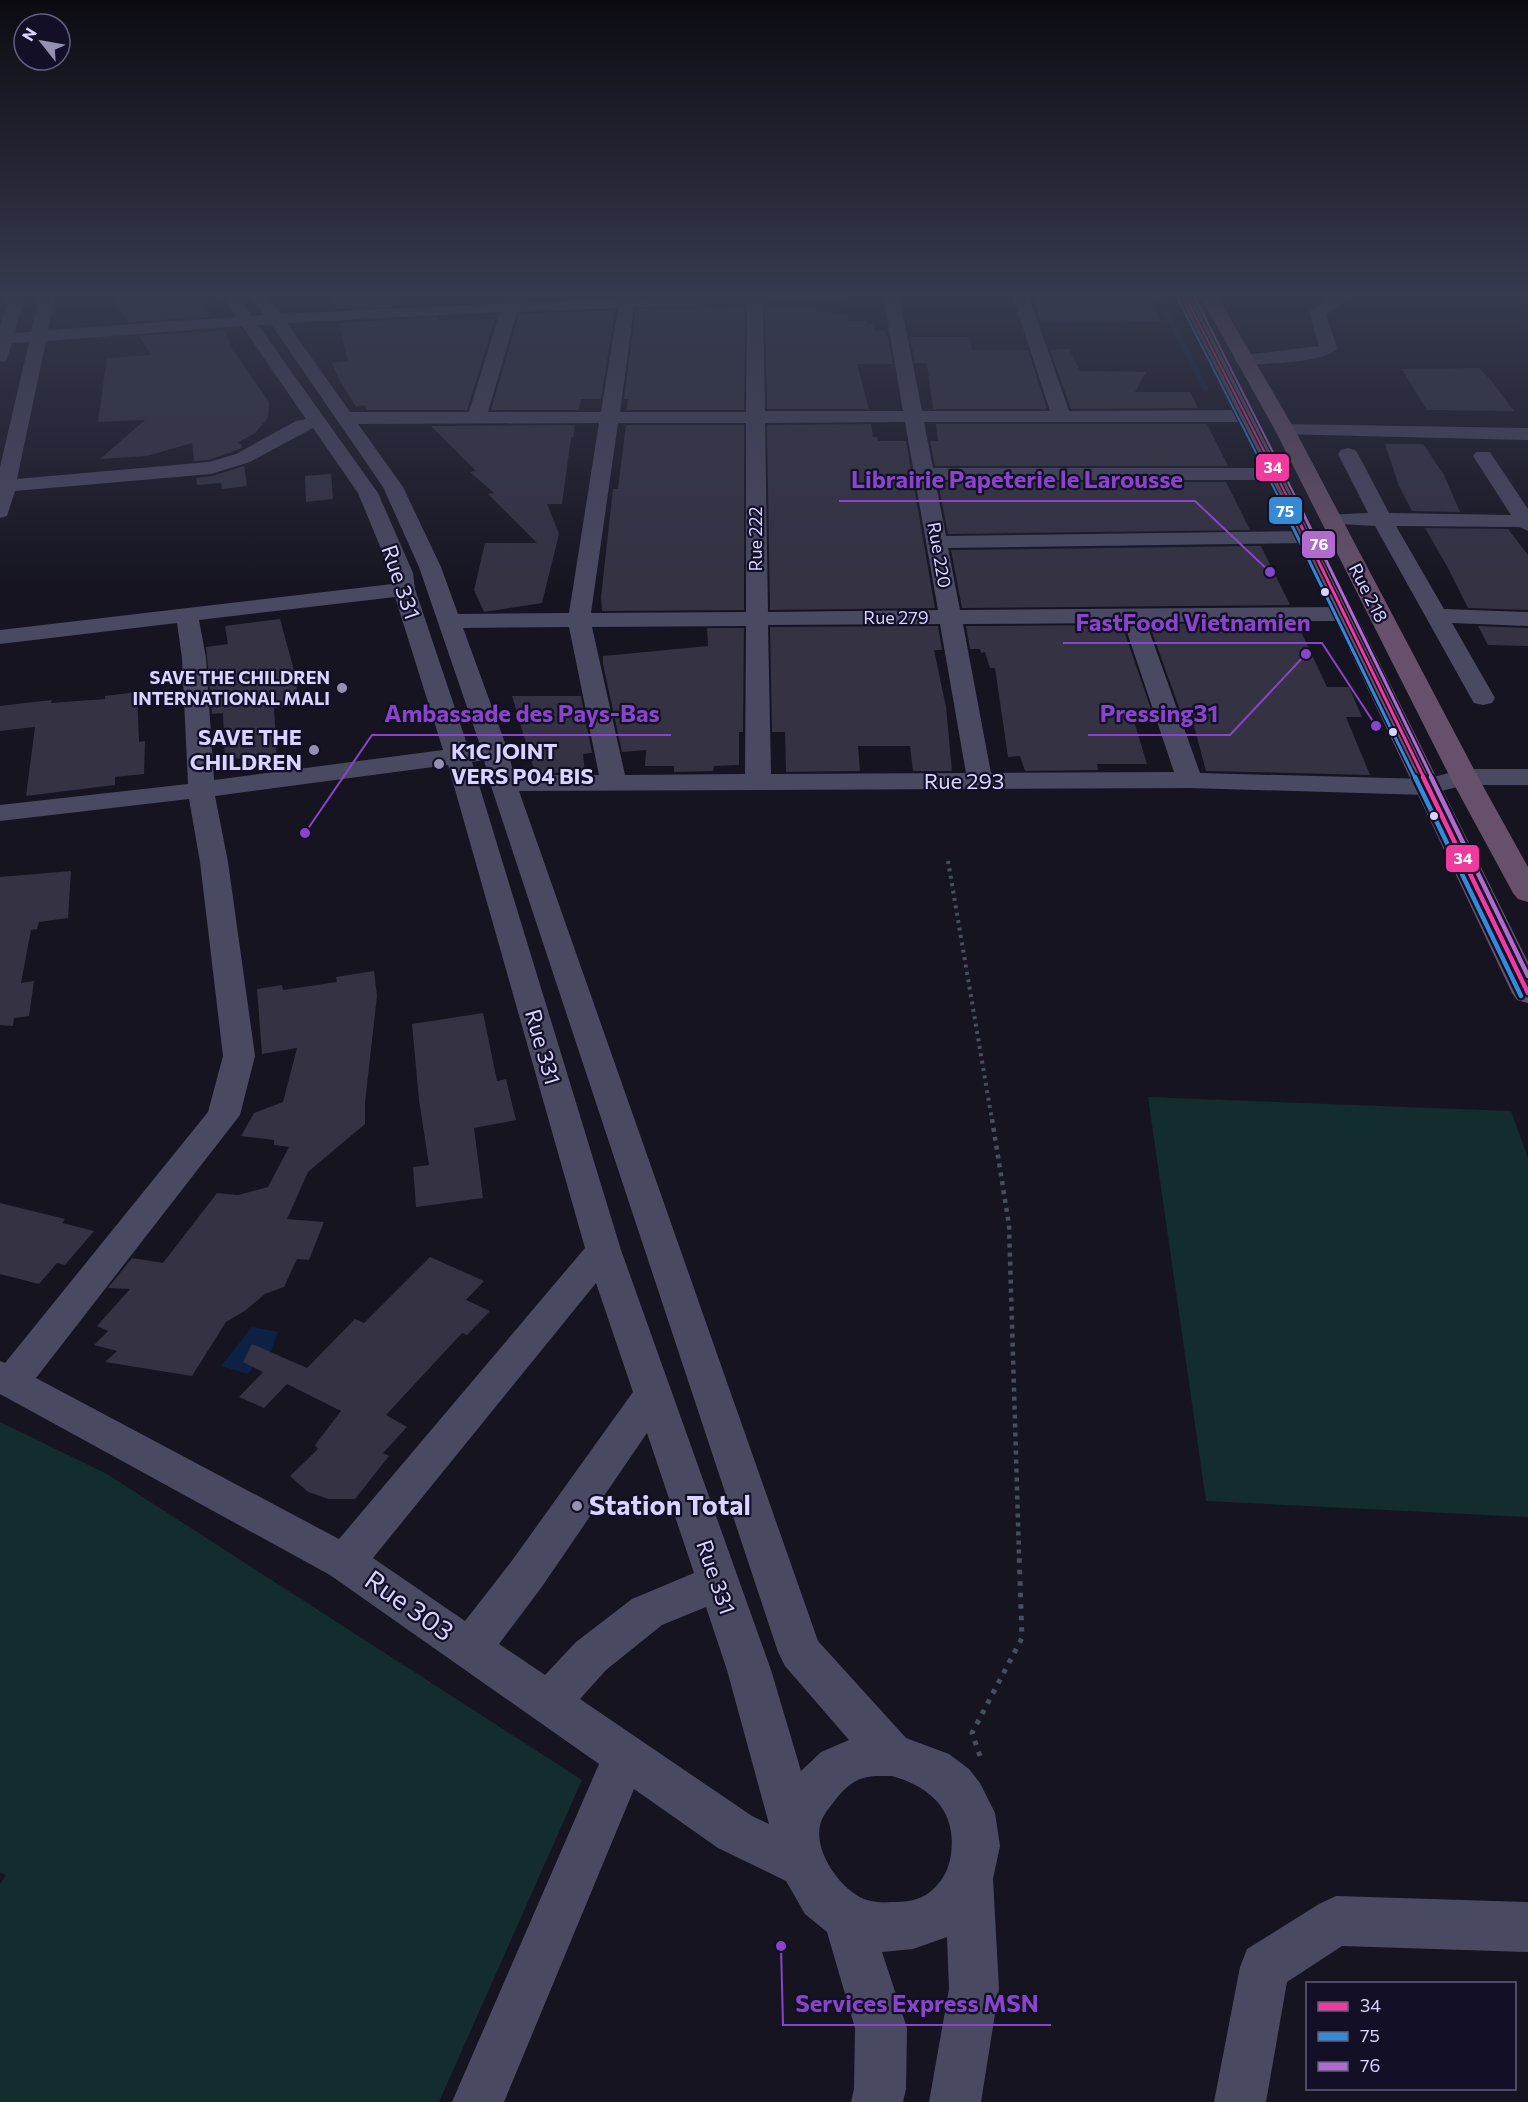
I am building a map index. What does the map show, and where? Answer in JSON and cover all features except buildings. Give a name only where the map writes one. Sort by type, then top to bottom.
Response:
[{"type":"highway","name":"Rue 218","points":[[1233,392],[1276,474],[1528,993]]},
{"type":"highway","name":"Rue 218","points":[[1263,392],[1285,430],[1464,777],[1528,893]]},
{"type":"street","points":[[0,512],[3,485],[25,392]]},
{"type":"street","name":"Rue 331","points":[[313,392],[332,420],[368,493],[402,573],[404,589],[458,756],[603,1250],[749,1670],[798,1848]]},
{"type":"street","points":[[477,418],[485,392]]},
{"type":"street","points":[[614,392],[579,620],[614,783]]},
{"type":"street","name":"Rue 222","points":[[756,392],[758,782]]},
{"type":"street","name":"Rue 220","points":[[909,392],[980,781]]},
{"type":"street","points":[[1053,392],[1061,415]]},
{"type":"street","points":[[3,485],[211,468],[243,458],[303,425],[332,420],[756,416],[1245,416]]},
{"type":"street","name":"Rue 331","points":[[332,420],[393,487],[430,567],[495,752],[503,783],[800,1652],[892,1755]]},
{"type":"street","points":[[1285,430],[1528,434]]},
{"type":"street","points":[[1348,454],[1382,520],[1483,698]]},
{"type":"street","points":[[1483,456],[1527,523]]},
{"type":"street","points":[[924,474],[1276,474]]},
{"type":"street","points":[[1331,519],[1527,523]]},
{"type":"street","points":[[936,542],[1306,537]]},
{"type":"street","points":[[0,638],[404,589]]},
{"type":"street","name":"Rue 279","points":[[449,621],[1343,614]]},
{"type":"street","points":[[6,1379],[224,1115],[239,1056],[214,862],[201,790],[194,658],[187,615]]},
{"type":"street","points":[[1437,616],[1528,619]]},
{"type":"street","points":[[1133,617],[1190,780]]},
{"type":"street","points":[[0,813],[495,752]]},
{"type":"street","name":"Rue 293","points":[[503,783],[1190,780],[1426,787],[1464,777],[1528,777]]},
{"type":"street","points":[[345,1562],[603,1250]]},
{"type":"street","name":"Rue 303","points":[[6,1379],[345,1562],[735,1832],[798,1848]]},
{"type":"street","points":[[470,1648],[526,1575],[653,1394]]},
{"type":"street","points":[[548,1703],[591,1656],[647,1612],[718,1582]]},
{"type":"street","points":[[955,2102],[974,1989],[970,1881],[978,1847],[972,1814],[953,1785],[925,1764],[892,1755],[859,1758],[829,1773],[808,1797],[798,1848],[818,1895],[847,1918],[882,1929],[918,1925],[949,1909],[970,1881]]},
{"type":"street","points":[[478,2102],[625,1756]]},
{"type":"street","points":[[847,1918],[880,2028],[880,2089],[876,2102]]},
{"type":"street","points":[[1240,2102],[1265,1967],[1336,1922],[1528,1927]]},
{"type":"path","points":[[948,861],[972,992],[1008,1225],[1009,1248],[1022,1638],[972,1733],[982,1764]]},
{"type":"green space","points":[[1148,1097],[1511,1111],[1528,1158],[1528,1517],[1206,1501]]},
{"type":"green space","points":[[0,1422],[107,1474],[582,1780],[439,2102],[0,2102],[0,1884],[6,1875],[0,1872]]},
{"type":"water","points":[[252,1327],[278,1332],[271,1351],[263,1352],[248,1374],[221,1366]]},
{"type":"transit line","name":"75","points":[[1226,392],[1521,996]]},
{"type":"transit line","name":"34","points":[[1234,392],[1528,993]]},
{"type":"transit line","name":"76","points":[[1243,392],[1528,976]]},
{"type":"place","name":"Librairie Papeterie le Larousse","points":[[1270,572]]},
{"type":"place","name":"Pressing31","points":[[1306,654]]},
{"type":"place","name":"SAVE THE CHILDREN INTERNATIONAL MALI","points":[[342,688]]},
{"type":"place","name":"FastFood Vietnamien","points":[[1376,726]]},
{"type":"place","name":"SAVE THE CHILDREN","points":[[314,750]]},
{"type":"place","name":"K1C JOINT VERS P04 BIS","points":[[439,764]]},
{"type":"place","name":"Ambassade des Pays-Bas","points":[[305,833]]},
{"type":"place","name":"Station Total","points":[[577,1506]]},
{"type":"place","name":"Services Express MSN","points":[[781,1946]]}]
